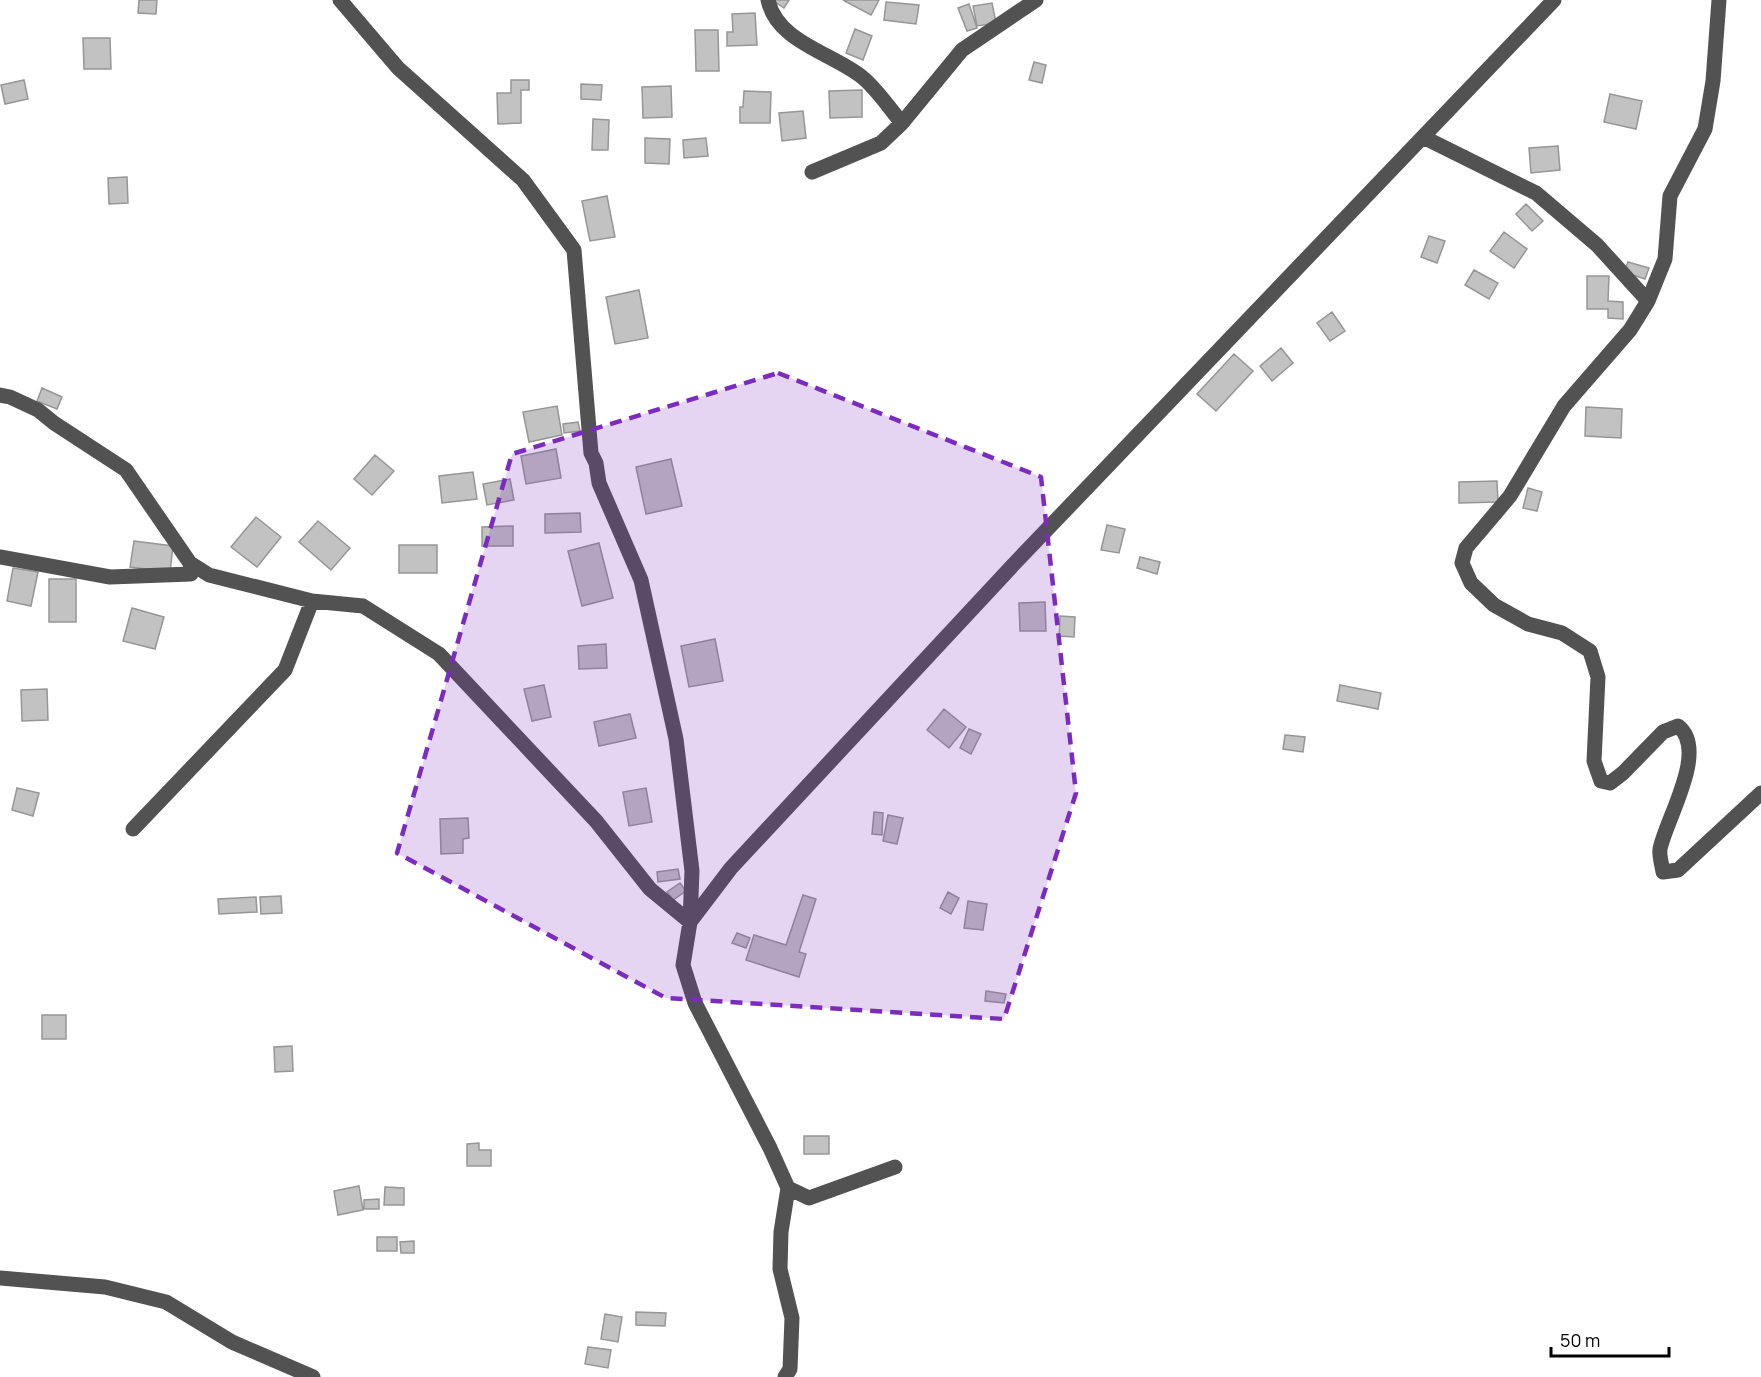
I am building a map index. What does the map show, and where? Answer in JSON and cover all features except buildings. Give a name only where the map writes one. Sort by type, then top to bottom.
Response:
[{"type":"street","points":[[340,0],[398,68],[524,180],[574,250],[591,453],[597,463],[599,483],[641,580],[676,739],[692,871],[690,922],[683,964],[694,1003],[770,1148],[788,1188],[781,1232],[780,1269],[792,1318],[790,1369],[785,1377]]},
{"type":"street","points":[[768,0],[770,10],[790,34],[863,78],[902,123]]},
{"type":"street","points":[[812,172],[881,143],[902,123],[962,50],[1036,0]]},
{"type":"street","points":[[690,922],[731,868],[1013,565],[1554,0]]},
{"type":"street","points":[[1719,0],[1713,81],[1705,129],[1670,196],[1665,259],[1648,302],[1630,330],[1564,406],[1510,496],[1466,548],[1462,563],[1471,583],[1494,604],[1528,624],[1562,633],[1590,651],[1598,677],[1594,761],[1601,781],[1610,783],[1623,773],[1663,732],[1678,726],[1684,731],[1690,743],[1688,769],[1659,851],[1663,872],[1678,870],[1761,793]]},
{"type":"street","points":[[1423,137],[1536,193],[1597,245],[1648,302]]},
{"type":"street","points":[[0,395],[38,410],[126,470],[190,563],[209,575],[312,601],[363,606],[439,654],[597,821],[650,889],[690,922]]},
{"type":"street","points":[[0,557],[110,577],[191,574],[190,563]]},
{"type":"street","points":[[133,829],[285,670],[312,601]]},
{"type":"street","points":[[788,1188],[809,1198],[895,1167]]},
{"type":"street","points":[[0,1278],[105,1287],[166,1302],[232,1342],[314,1377]]},
{"type":"highlighted area","points":[[778,373],[1041,477],[1076,793],[1004,1019],[666,998],[397,853],[512,454]]}]
